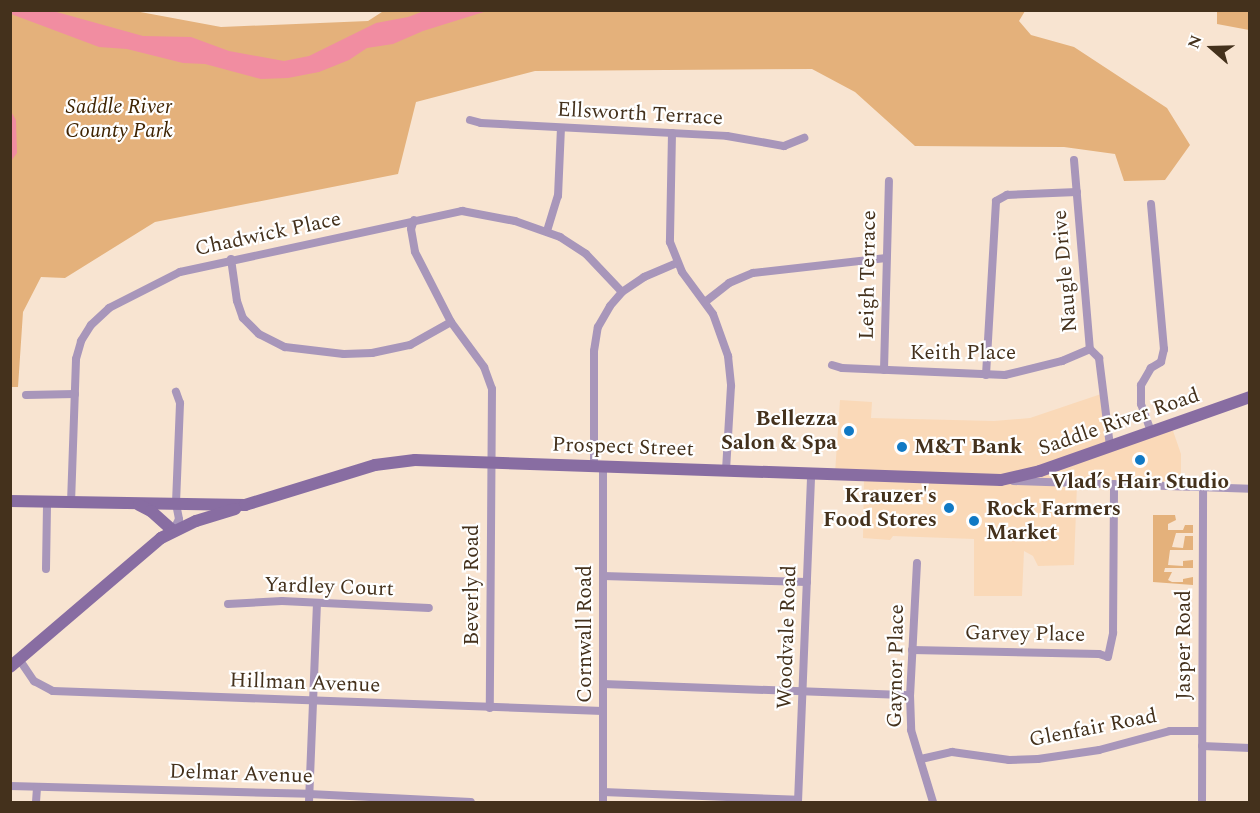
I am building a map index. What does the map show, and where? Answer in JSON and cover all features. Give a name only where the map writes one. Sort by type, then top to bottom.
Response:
[{"type":"main road","name":"Saddle River Road","points":[[1001,480],[1040,471],[1250,397]]},
{"type":"main road","name":"Prospect Street","points":[[10,501],[245,506],[393,461],[812,472],[1001,480]]},
{"type":"main road","points":[[138,504],[151,511],[173,531]]},
{"type":"main road","points":[[15,663],[150,547],[173,531],[196,521],[245,506]]},
{"type":"street","name":"Ellsworth Terrace","points":[[470,120],[561,128],[727,136],[784,146],[804,138]]},
{"type":"street","points":[[547,231],[558,196],[561,128]]},
{"type":"street","points":[[672,133],[669,231],[677,263],[705,302],[722,336],[730,371],[726,470]]},
{"type":"street","name":"Naugle Drive","points":[[1074,160],[1090,349],[1099,358],[1110,446]]},
{"type":"street","name":"Leigh Terrace","points":[[884,370],[889,181]]},
{"type":"street","points":[[986,375],[996,201],[1007,195],[1077,192]]},
{"type":"street","points":[[1151,204],[1164,349],[1161,362],[1150,368],[1141,385],[1141,404],[1152,432]]},
{"type":"street","name":"Chadwick Place","points":[[71,503],[78,351],[85,332],[99,316],[121,301],[168,277],[231,259],[462,211],[515,221],[547,231],[585,254],[622,292]]},
{"type":"street","name":"Beverly Road","points":[[414,220],[411,229],[415,252],[451,321],[484,367],[489,378],[493,401],[490,708]]},
{"type":"street","points":[[705,302],[729,283],[753,273],[886,258]]},
{"type":"street","points":[[231,259],[237,301],[243,318],[259,334],[285,347],[344,354],[372,353],[410,345],[451,321]]},
{"type":"street","name":"Cornwall Road","points":[[603,802],[603,576],[595,339],[604,315],[622,292],[644,277],[677,263]]},
{"type":"street","name":"Keith Place","points":[[832,365],[842,368],[986,375],[1021,373],[1062,361],[1090,349]]},
{"type":"street","points":[[173,531],[168,519],[176,503],[180,403],[176,392]]},
{"type":"street","points":[[26,394],[75,394]]},
{"type":"street","name":"Woodvale Road","points":[[798,801],[812,472]]},
{"type":"street","name":"Prospect Street","points":[[1001,480],[1250,489]]},
{"type":"street","name":"Garvey Place","points":[[912,650],[1099,654],[1108,657],[1113,633],[1114,484]]},
{"type":"street","name":"Jasper Road","points":[[1202,802],[1203,487]]},
{"type":"street","points":[[46,569],[47,502]]},
{"type":"street","name":"Gaynor Place","points":[[917,563],[909,695],[911,730],[933,802]]},
{"type":"street","points":[[603,576],[807,582]]},
{"type":"street","name":"Yardley Court","points":[[228,604],[282,601],[429,608]]},
{"type":"street","points":[[309,798],[317,603]]},
{"type":"street","name":"Hillman Avenue","points":[[15,663],[34,681],[53,691],[603,711]]},
{"type":"street","points":[[603,684],[909,695]]},
{"type":"street","name":"Glenfair Road","points":[[921,759],[952,752],[1009,760],[1038,759],[1099,750],[1170,731],[1202,731]]},
{"type":"street","points":[[1202,746],[1250,748]]},
{"type":"street","name":"Delmar Avenue","points":[[10,786],[471,802]]},
{"type":"street","points":[[36,802],[37,787]]},
{"type":"street","points":[[603,792],[798,801]]},
{"type":"shaded area","points":[[10,11],[53,11],[143,36],[191,37],[229,51],[284,61],[309,56],[376,23],[408,17],[424,11],[487,11],[423,31],[393,44],[367,48],[349,60],[319,72],[288,78],[261,79],[205,64],[183,63],[127,49],[99,47],[11,14]]},
{"type":"shaded area","points":[[10,110],[16,120],[17,153],[11,161]]},
{"type":"shaded area","points":[[1104,393],[1110,446],[1171,425],[1181,454],[1181,486],[1077,484],[1074,565],[1038,566],[1033,556],[1024,551],[1022,596],[974,596],[974,539],[893,536],[890,540],[863,538],[864,475],[835,473],[840,400],[872,402],[871,418],[994,421],[1030,418]]},
{"type":"green space","name":"Saddle River County Park","points":[[385,10],[1025,11],[1019,21],[1031,35],[1074,47],[1167,108],[1190,145],[1165,180],[1124,181],[1115,154],[1064,147],[915,146],[855,92],[812,69],[535,71],[416,102],[398,174],[155,222],[65,278],[41,277],[23,312],[18,387],[11,387],[11,11],[135,11],[221,27],[368,21]]},
{"type":"green space","points":[[1217,11],[1249,11],[1249,30],[1217,24]]},
{"type":"green space","points":[[1153,515],[1175,515],[1176,520],[1168,524],[1168,530],[1183,530],[1185,525],[1193,525],[1193,533],[1176,533],[1172,547],[1183,548],[1185,536],[1193,536],[1193,550],[1170,550],[1168,565],[1183,566],[1183,561],[1193,560],[1193,568],[1165,568],[1164,572],[1172,572],[1168,580],[1172,582],[1183,582],[1183,579],[1193,577],[1193,585],[1153,582]]},
{"type":"place","name":"Bellezza Salon & Spa","points":[[849,431]]},
{"type":"place","name":"M&T Bank","points":[[902,447]]},
{"type":"place","name":"Vlad’s Hair Studio","points":[[1140,460]]},
{"type":"place","name":"Krauzer's Food Stores","points":[[949,508]]},
{"type":"place","name":"Rock Farmers Market","points":[[974,521]]}]
